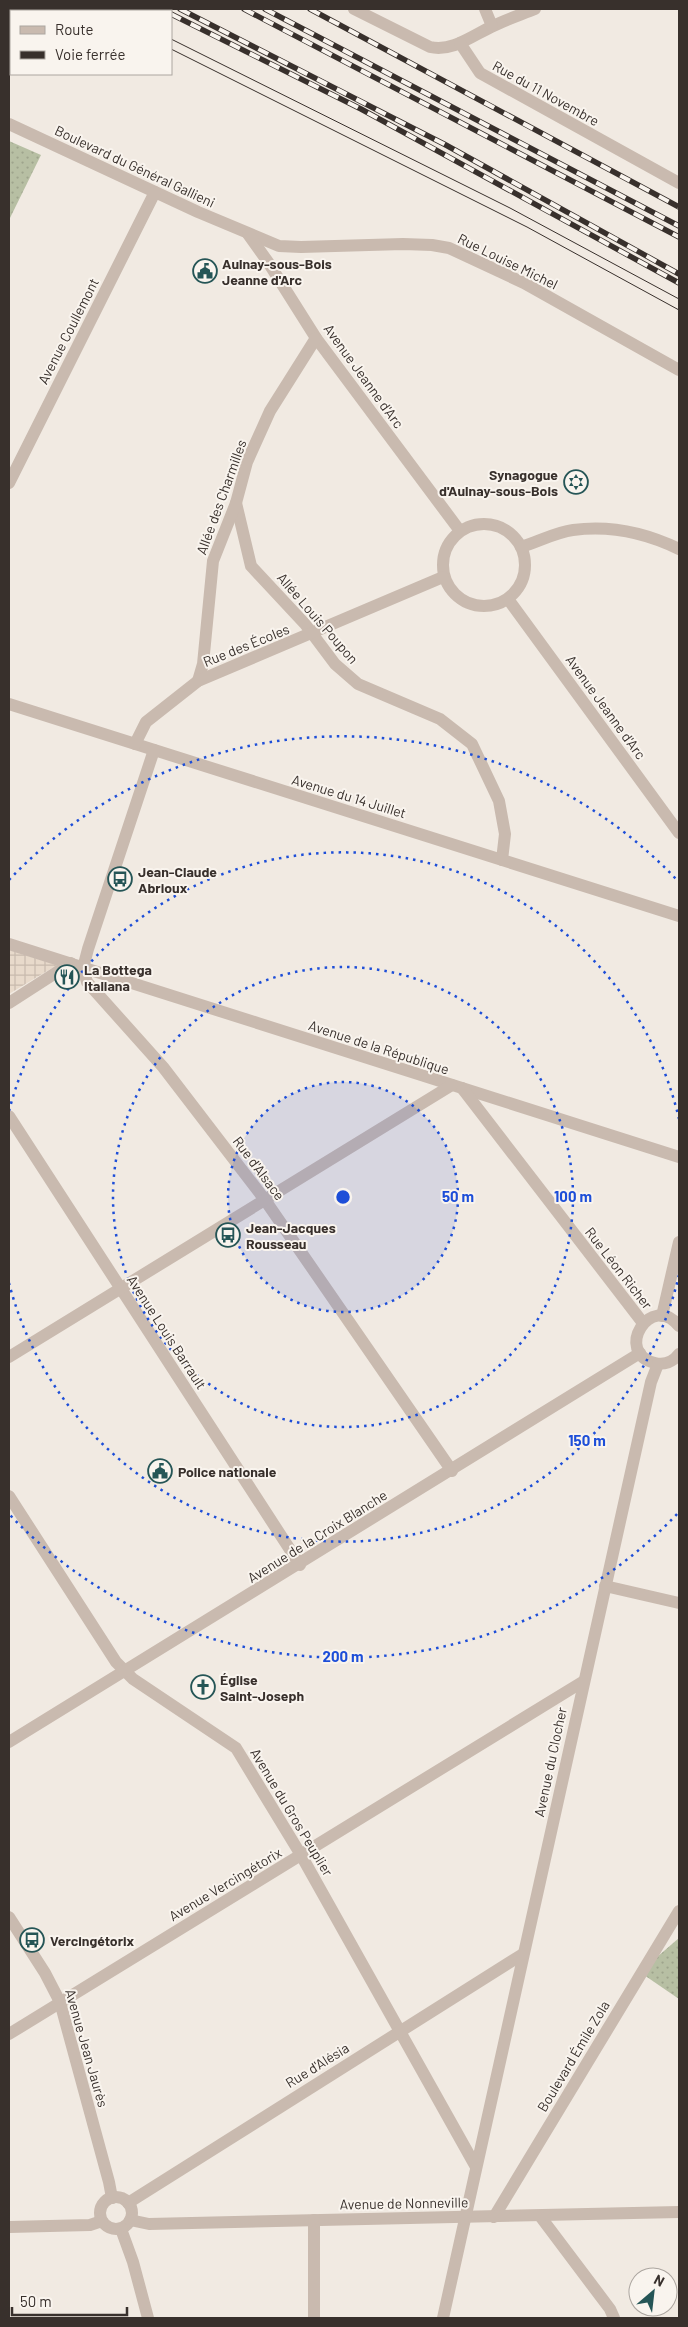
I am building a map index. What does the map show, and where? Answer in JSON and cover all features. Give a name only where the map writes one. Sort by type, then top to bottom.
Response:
[{"type":"street","points":[[354,9],[430,47],[443,48],[460,43],[492,26],[535,9]]},
{"type":"street","points":[[485,9],[492,26]]},
{"type":"street","name":"Rue du 11 Novembre","points":[[460,43],[480,73],[679,184]]},
{"type":"street","name":"Boulevard du Général Gallieni","points":[[9,124],[248,234]]},
{"type":"street","name":"Avenue Coullemont","points":[[9,482],[155,192]]},
{"type":"street","name":"Avenue Jeanne d'Arc","points":[[248,234],[316,338],[460,531]]},
{"type":"street","name":"Rue Louise Michel","points":[[248,234],[279,246],[403,244],[432,245],[449,248],[524,283],[679,370]]},
{"type":"street","name":"Allée des Charmilles","points":[[198,681],[203,664],[213,560],[236,503],[247,462],[270,411],[316,338]]},
{"type":"street","name":"Allée Louis Poupon","points":[[236,503],[251,566],[313,634],[335,664],[358,684],[440,719],[472,744],[499,802],[505,834],[502,860]]},
{"type":"street","points":[[487,524],[501,528],[513,535],[521,547],[525,558],[523,581],[517,591],[508,599],[496,605],[483,607],[470,605],[458,598],[449,589],[443,577],[444,551],[460,531],[473,525],[487,524]]},
{"type":"street","points":[[521,547],[573,530],[618,529],[656,538],[679,549]]},
{"type":"street","name":"Rue des Écoles","points":[[135,744],[146,722],[198,681],[313,634],[443,577]]},
{"type":"street","name":"Avenue Jeanne d'Arc","points":[[508,599],[679,833]]},
{"type":"street","name":"Avenue du 14 Juillet","points":[[9,704],[679,916]]},
{"type":"street","points":[[83,968],[154,750]]},
{"type":"street","name":"Avenue de la République","points":[[9,944],[679,1157]]},
{"type":"street","points":[[9,1003],[71,964]]},
{"type":"street","name":"Rue d'Alsace","points":[[83,968],[87,982],[163,1067],[265,1200],[452,1471]]},
{"type":"street","points":[[9,1357],[265,1200],[457,1087]]},
{"type":"street","name":"Rue Léon Richer","points":[[457,1087],[643,1323]]},
{"type":"street","name":"Avenue Louis Barrault","points":[[9,1116],[300,1564]]},
{"type":"street","points":[[662,1316],[679,1242]]},
{"type":"street","points":[[678,1357],[671,1362],[658,1364],[645,1359],[640,1353],[636,1338],[643,1323],[655,1316],[670,1318],[679,1326]]},
{"type":"street","name":"Avenue de la Croix Blanche","points":[[9,1742],[452,1471],[640,1353]]},
{"type":"street","name":"Avenue du Clocher","points":[[443,2318],[605,1586],[651,1382],[658,1364]]},
{"type":"street","name":"Avenue du Gros Peuplier","points":[[9,1496],[116,1662],[124,1671],[236,1748],[301,1855],[476,2167]]},
{"type":"street","points":[[605,1586],[679,1602]]},
{"type":"street","name":"Avenue Vercingétorix","points":[[9,2034],[584,1681]]},
{"type":"street","name":"Boulevard Émile Zola","points":[[494,2217],[679,1911]]},
{"type":"street","name":"Avenue Jean Jaurès","points":[[9,1917],[45,1973],[60,2002],[112,2198]]},
{"type":"street","name":"Rue d'Alésia","points":[[128,2203],[523,1954]]},
{"type":"street","points":[[126,2224],[110,2228],[102,2221],[100,2216],[102,2204],[118,2197],[128,2203],[131,2208],[126,2224],[133,2262],[148,2318]]},
{"type":"street","name":"Avenue de Nonneville","points":[[126,2224],[679,2212]]},
{"type":"street","points":[[540,2216],[610,2309],[614,2318]]},
{"type":"street","points":[[314,2220],[314,2318]]},
{"type":"street","points":[[9,2227],[90,2224],[102,2221]]},
{"type":"green space","points":[[9,141],[41,155],[9,220]]},
{"type":"green space","points":[[679,1938],[679,1999],[644,1975],[657,1957]]},
{"type":"shaded area","points":[[9,950],[57,965],[9,994]]},
{"type":"tram line","points":[[172,39],[510,208],[679,299]]},
{"type":"tram line","points":[[172,50],[527,227],[679,310]]},
{"type":"railway","points":[[180,9],[444,144],[679,274]]},
{"type":"railway","points":[[244,9],[679,237]]},
{"type":"railway","points":[[265,9],[679,226]]},
{"type":"railway","points":[[310,9],[679,207]]},
{"type":"railway","points":[[172,14],[361,109],[679,283]]},
{"type":"place","name":"Aulnay-sous-Bois Jeanne d'Arc","points":[[205,271]]},
{"type":"place","name":"Synagogue d'Aulnay-sous-Bois","points":[[576,482]]},
{"type":"place","name":"Jean-Claude Abrioux","points":[[120,879]]},
{"type":"place","name":"La Bottega Italiana","points":[[67,977]]},
{"type":"place","name":"Jean-Jacques Rousseau","points":[[228,1235]]},
{"type":"place","name":"Police nationale","points":[[160,1471]]},
{"type":"place","name":"Église Saint-Joseph","points":[[203,1687]]},
{"type":"place","name":"Vercingétorix","points":[[32,1940]]}]
